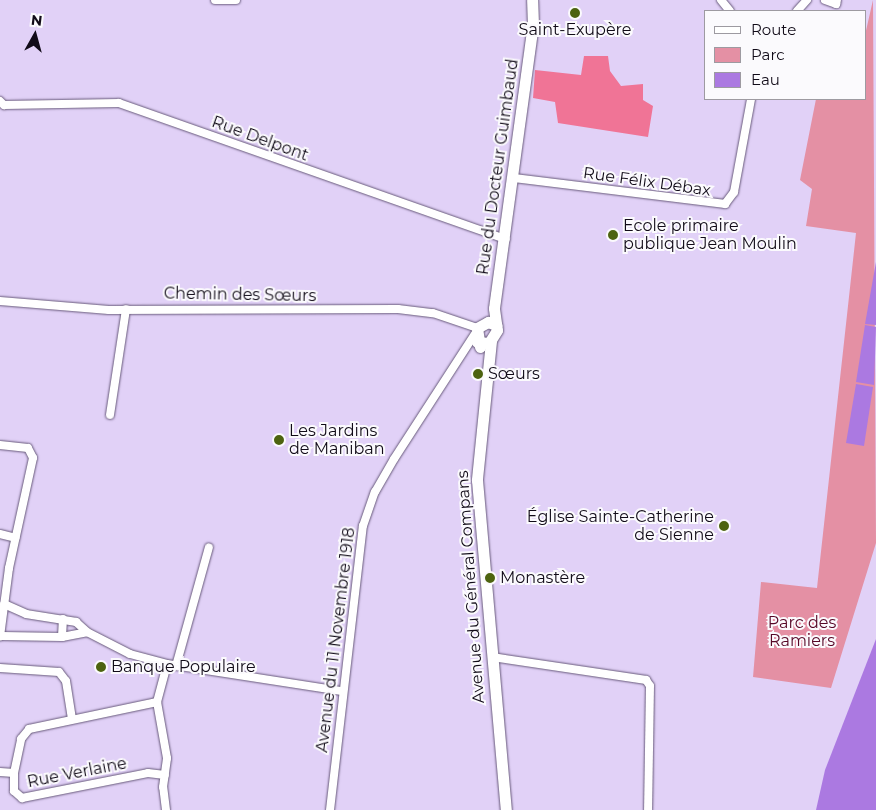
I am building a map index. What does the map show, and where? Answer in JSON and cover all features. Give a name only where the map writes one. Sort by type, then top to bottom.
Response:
[{"type":"main road","name":"Rue du Docteur Guimbaud","points":[[483,336],[494,308],[506,239],[532,0]]},
{"type":"main road","name":"Avenue du Général Compans","points":[[483,336],[487,362],[477,480],[506,810]]},
{"type":"street","points":[[215,0],[236,0]]},
{"type":"street","points":[[721,0],[729,10]]},
{"type":"street","points":[[798,10],[807,0]]},
{"type":"street","points":[[825,0],[836,2]]},
{"type":"street","name":"Rue Félix Débax","points":[[514,178],[725,204],[734,192],[751,100]]},
{"type":"street","name":"Rue Delpont","points":[[2,103],[119,103],[506,239]]},
{"type":"street","name":"Chemin des Sœurs","points":[[0,301],[126,309],[398,309],[432,313],[483,336]]},
{"type":"street","points":[[110,415],[126,309]]},
{"type":"street","points":[[464,352],[483,336]]},
{"type":"street","name":"Avenue du 11 Novembre 1918","points":[[330,810],[357,558],[375,492],[464,352],[483,336]]},
{"type":"street","points":[[0,446],[28,448],[33,458],[4,604],[1,636],[62,637],[87,632]]},
{"type":"street","points":[[0,534],[16,538]]},
{"type":"street","points":[[176,666],[209,547]]},
{"type":"street","points":[[4,604],[26,614],[76,622],[87,632],[130,654],[167,664],[342,691]]},
{"type":"street","points":[[62,637],[63,619]]},
{"type":"street","points":[[492,657],[646,680],[650,686],[648,810]]},
{"type":"street","points":[[166,810],[165,775],[167,758],[157,702],[167,664]]},
{"type":"street","points":[[0,668],[59,672],[66,681],[72,718]]},
{"type":"street","points":[[0,772],[14,773],[22,735],[43,725],[157,702]]},
{"type":"street","name":"Rue Verlaine","points":[[14,773],[14,791],[22,798],[148,773],[165,775]]},
{"type":"green space","name":"Parc des Ramiers","points":[[873,0],[876,543],[831,688],[753,677],[761,582],[817,588],[856,233],[806,226],[812,189],[800,180],[816,100],[866,100],[866,31]]},
{"type":"shaded area","points":[[584,56],[608,56],[610,71],[621,86],[643,84],[643,100],[653,106],[648,137],[558,123],[555,102],[533,98],[535,70],[581,75]]},
{"type":"water","points":[[876,262],[876,325],[865,324]]},
{"type":"water","points":[[865,325],[876,327],[874,385],[856,382]]},
{"type":"water","points":[[856,384],[873,387],[864,446],[846,443]]},
{"type":"water","points":[[876,639],[876,810],[816,810],[825,770]]},
{"type":"place","name":"Saint-Exupère","points":[[575,13]]},
{"type":"place","name":"Ecole primaire publique Jean Moulin","points":[[613,235]]},
{"type":"place","name":"Sœurs","points":[[478,374]]},
{"type":"place","name":"Les Jardins de Maniban","points":[[279,440]]},
{"type":"place","name":"Église Sainte-Catherine de Sienne","points":[[724,526]]},
{"type":"place","name":"Monastère","points":[[490,578]]},
{"type":"place","name":"Banque Populaire","points":[[101,667]]}]
